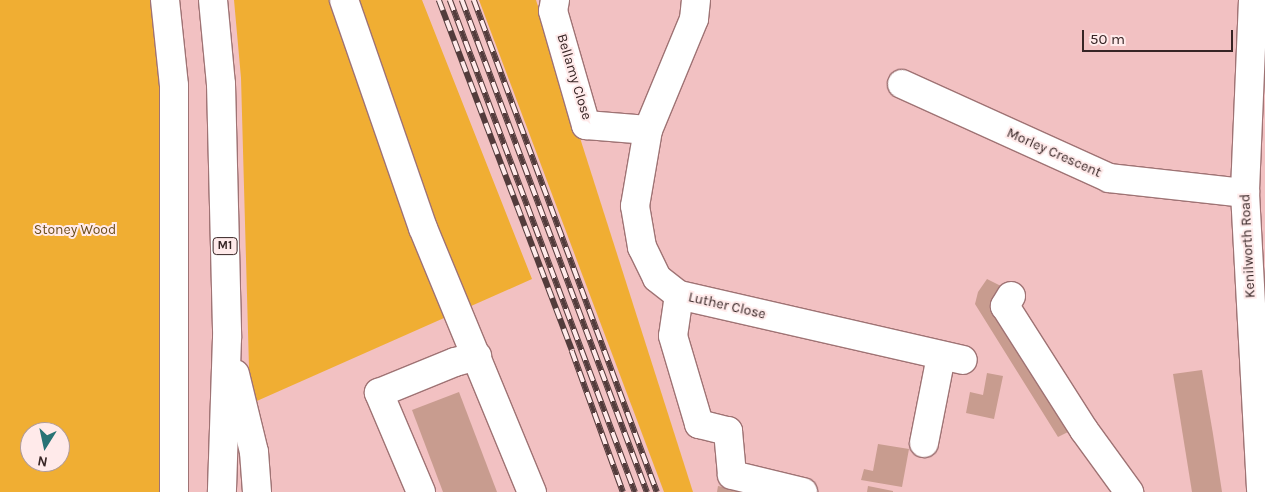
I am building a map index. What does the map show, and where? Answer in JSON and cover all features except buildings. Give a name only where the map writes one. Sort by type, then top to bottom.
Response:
[{"type":"main road","points":[[165,0],[174,86],[174,492]]},
{"type":"main road","name":"M1","points":[[213,0],[221,84],[227,338],[222,492]]},
{"type":"main road","points":[[344,0],[423,228],[532,492]]},
{"type":"main road","name":"Bellamy Close","points":[[555,0],[554,11],[586,125],[648,130]]},
{"type":"main road","name":"Luther Close","points":[[696,0],[694,19],[648,130],[635,206],[642,247],[657,278],[679,294],[952,358],[924,443]]},
{"type":"main road","name":"Kenilworth Road","points":[[1254,0],[1245,193],[1261,492]]},
{"type":"main road","name":"Morley Crescent","points":[[902,84],[1109,178],[1245,193]]},
{"type":"main road","points":[[679,294],[673,336],[699,424],[728,431],[732,475],[803,492]]},
{"type":"main road","points":[[1011,296],[1005,306],[1084,430],[1129,492]]},
{"type":"main road","name":"M1","points":[[227,338],[254,452],[257,492]]},
{"type":"main road","points":[[422,492],[380,393],[455,362],[477,356]]},
{"type":"green space","name":"Stoney Wood","points":[[0,0],[151,0],[161,88],[167,492],[0,492]]},
{"type":"green space","points":[[234,0],[422,0],[532,279],[250,404],[241,78]]},
{"type":"green space","points":[[479,0],[536,0],[693,492],[664,492]]},
{"type":"railway","points":[[439,0],[572,351],[623,492]]},
{"type":"railway","points":[[450,0],[635,492]]},
{"type":"railway","points":[[462,0],[647,492]]},
{"type":"railway","points":[[474,0],[657,492]]}]
